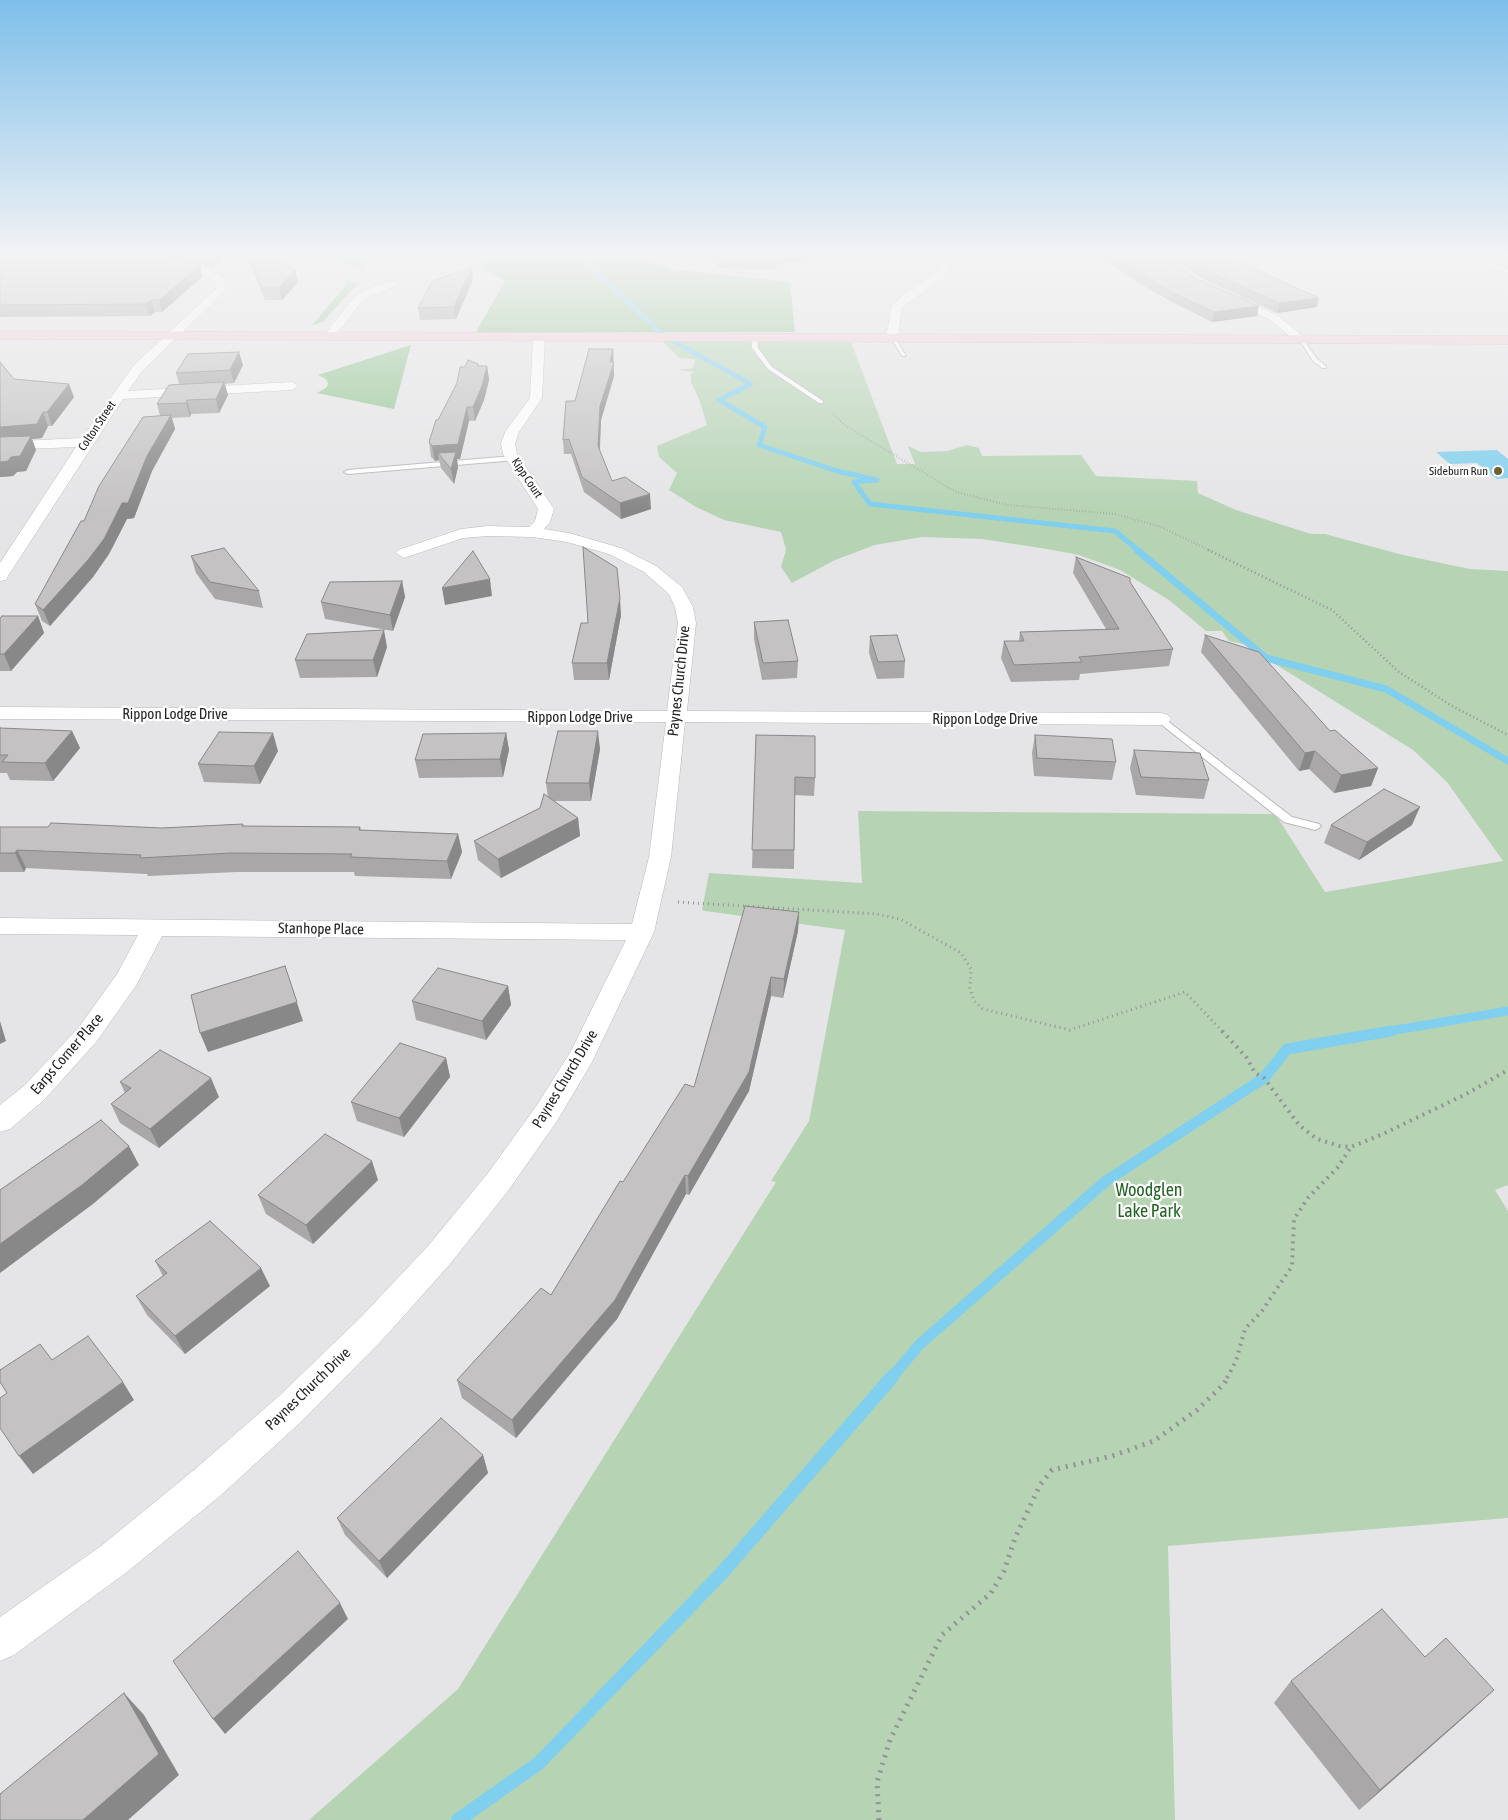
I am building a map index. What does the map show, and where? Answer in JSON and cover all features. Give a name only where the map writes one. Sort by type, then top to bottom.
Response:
[{"type":"street","name":"Colton Street","points":[[0,576],[118,395],[138,368],[166,342]]},
{"type":"street","name":"Kipp Court","points":[[533,532],[542,522],[546,509],[513,458],[508,444],[536,398],[539,342]]},
{"type":"street","points":[[118,395],[292,386]]},
{"type":"street","points":[[0,446],[86,442]]},
{"type":"street","name":"Paynes Church Drive","points":[[0,1641],[114,1558],[207,1483],[291,1408],[373,1327],[432,1262],[498,1182],[547,1113],[583,1055],[642,932],[660,857],[687,623],[684,606],[676,591],[661,576],[622,554],[593,543],[533,532],[488,531],[461,534],[404,553]]},
{"type":"street","name":"Rippon Lodge Drive","points":[[0,713],[1161,719]]},
{"type":"street","name":"Stanhope Place","points":[[0,926],[642,932]]},
{"type":"street","name":"Earps Corner Place","points":[[0,1121],[34,1093],[88,1034],[128,978],[154,927]]},
{"type":"lane","points":[[754,342],[755,348],[770,368],[821,402]]},
{"type":"lane","points":[[895,342],[904,355]]},
{"type":"lane","points":[[1302,342],[1314,360],[1324,367]]},
{"type":"lane","points":[[348,472],[513,458]]},
{"type":"lane","points":[[1161,719],[1288,820],[1315,826]]},
{"type":"path","points":[[821,402],[846,426],[956,492],[981,500],[1007,505],[1116,514],[1136,518],[1161,527],[1314,600],[1332,610],[1346,626],[1399,672],[1452,706],[1508,735]]},
{"type":"path","points":[[650,900],[877,914],[900,919],[961,953],[971,969],[970,988],[974,1001],[983,1009],[1070,1030],[1185,992],[1247,1058],[1255,1073],[1264,1078],[1299,1126],[1317,1139],[1340,1146],[1351,1147],[1383,1134],[1466,1094],[1508,1070]]},
{"type":"path","points":[[879,1820],[877,1782],[890,1740],[942,1635],[991,1593],[1000,1578],[1015,1538],[1040,1485],[1052,1470],[1112,1456],[1154,1441],[1197,1410],[1224,1384],[1236,1361],[1245,1329],[1262,1311],[1292,1266],[1294,1219],[1308,1198],[1338,1167],[1351,1147]]},
{"type":"green space","name":"Woodglen Lake Park","points":[[663,342],[851,342],[897,464],[915,464],[908,446],[921,452],[947,451],[967,445],[979,448],[982,456],[1081,455],[1096,476],[1197,481],[1198,493],[1236,510],[1311,534],[1325,534],[1403,555],[1470,569],[1508,571],[1508,1185],[1495,1190],[1508,1211],[1508,1518],[1168,1546],[1175,1820],[309,1820],[458,1689],[776,1182],[771,1181],[809,1121],[845,930],[702,910],[709,873],[862,883],[858,811],[1272,814],[1276,815],[1325,892],[1503,861],[1447,782],[1413,750],[1243,644],[1229,641],[1222,631],[1206,631],[1169,600],[1120,570],[1079,555],[1047,549],[982,539],[922,537],[875,545],[835,560],[792,583],[781,567],[786,550],[781,532],[724,520],[696,507],[669,490],[677,473],[659,457],[657,446],[707,425],[699,399],[691,382],[691,374],[694,372],[678,370],[693,368],[695,359],[679,358]]},
{"type":"green space","points":[[411,345],[394,409],[317,393],[327,387],[328,383],[326,379],[318,375]]},
{"type":"water","name":"Sideburn Run","points":[[1497,450],[1508,459],[1508,478],[1497,479],[1477,463],[1450,464],[1436,452]]},
{"type":"building","points":[[589,349],[613,349],[610,362],[614,362],[600,406],[598,446],[612,481],[625,477],[650,494],[620,503],[582,477],[569,439],[563,440],[566,401],[575,401]]},
{"type":"building","points":[[239,352],[230,370],[176,373],[188,354]]},
{"type":"building","points":[[468,360],[478,364],[478,366],[487,366],[482,386],[473,407],[467,407],[458,444],[432,446],[429,442],[436,420],[438,420],[457,383],[460,367],[465,367]]},
{"type":"building","points":[[0,362],[14,379],[69,384],[47,412],[43,412],[37,424],[0,427]]},
{"type":"building","points":[[224,382],[216,399],[157,404],[169,385]]},
{"type":"building","points":[[171,415],[147,456],[128,503],[122,503],[104,539],[88,560],[43,610],[35,604],[81,521],[84,521],[99,486],[143,417]]},
{"type":"building","points":[[31,436],[20,456],[11,457],[8,461],[0,462],[0,437]]},
{"type":"building","points":[[456,452],[451,469],[438,453]]},
{"type":"building","points":[[583,547],[617,568],[620,598],[607,663],[572,663],[581,623],[588,623]]},
{"type":"building","points":[[224,548],[259,591],[210,582],[191,556]]},
{"type":"building","points":[[473,551],[490,579],[442,588]]},
{"type":"building","points":[[1076,557],[1130,578],[1130,582],[1173,649],[1079,657],[1082,662],[1014,665],[1004,641],[1024,641],[1020,632],[1119,629]]},
{"type":"building","points":[[402,581],[390,615],[321,602],[330,582]]},
{"type":"building","points":[[2,616],[38,616],[4,654],[0,654],[0,618]]},
{"type":"building","points":[[788,620],[798,661],[763,663],[754,622]]},
{"type":"building","points":[[384,630],[373,660],[295,660],[307,634]]},
{"type":"building","points":[[897,635],[905,661],[878,662],[870,636]]},
{"type":"building","points":[[1205,635],[1259,652],[1330,731],[1335,730],[1378,768],[1341,775],[1315,751],[1305,753]]},
{"type":"building","points":[[0,728],[72,731],[45,763],[2,762],[8,755],[0,755]]},
{"type":"building","points":[[558,731],[598,731],[589,783],[546,783]]},
{"type":"building","points":[[219,732],[273,733],[254,766],[198,764]]},
{"type":"building","points":[[506,733],[500,759],[415,760],[423,734]]},
{"type":"building","points":[[756,735],[815,736],[815,778],[795,777],[794,850],[752,850]]},
{"type":"building","points":[[1035,735],[1112,739],[1116,762],[1037,758]]},
{"type":"building","points":[[1134,750],[1200,753],[1209,780],[1141,777]]},
{"type":"building","points":[[1384,789],[1420,807],[1367,842],[1331,825]]},
{"type":"building","points":[[544,794],[578,818],[498,859],[474,841],[540,808]]},
{"type":"building","points":[[51,823],[162,828],[243,824],[242,826],[360,827],[359,830],[458,834],[447,861],[350,857],[352,854],[231,853],[140,858],[141,855],[17,850],[15,853],[0,853],[0,827],[48,827]]},
{"type":"building","points":[[745,906],[799,912],[784,979],[771,977],[749,1072],[688,1176],[685,1175],[615,1300],[512,1420],[457,1380],[541,1288],[551,1295],[620,1181],[623,1182],[685,1084],[694,1087]]},
{"type":"building","points":[[285,966],[297,1002],[200,1033],[191,995]]},
{"type":"building","points":[[438,968],[508,986],[482,1021],[412,1001]]},
{"type":"building","points":[[400,1043],[446,1058],[399,1118],[351,1102]]},
{"type":"building","points":[[160,1050],[211,1078],[150,1129],[111,1104],[131,1088],[120,1082]]},
{"type":"building","points":[[101,1120],[129,1146],[82,1185],[0,1244],[0,1190]]},
{"type":"building","points":[[325,1134],[372,1161],[306,1225],[258,1195]]},
{"type":"building","points":[[210,1221],[261,1268],[175,1336],[136,1296],[167,1273],[155,1261]]},
{"type":"building","points":[[88,1336],[123,1382],[19,1456],[0,1428],[0,1398],[7,1393],[0,1382],[0,1370],[40,1344],[52,1360]]},
{"type":"building","points":[[441,1418],[483,1455],[379,1561],[337,1518]]},
{"type":"building","points":[[298,1551],[340,1603],[213,1719],[173,1661]]},
{"type":"building","points":[[1382,1609],[1425,1657],[1446,1638],[1494,1690],[1380,1790],[1291,1681]]},
{"type":"building","points":[[124,1693],[159,1754],[83,1820],[0,1820],[0,1794]]},
{"type":"waterway","points":[[675,342],[751,384],[719,400],[765,427],[759,445],[837,471],[877,480],[854,482],[870,504],[1115,531],[1139,551]]},
{"type":"waterway","points":[[1137,550],[1266,658],[1386,689],[1508,761]]},
{"type":"waterway","points":[[1384,1032],[1508,1011]]},
{"type":"waterway","points":[[891,1378],[920,1344],[1106,1181],[1264,1078],[1287,1049],[1391,1031]]},
{"type":"waterway","points":[[458,1820],[539,1763],[721,1574],[892,1377]]},
{"type":"place","name":"Sideburn Run","points":[[1498,471]]}]
